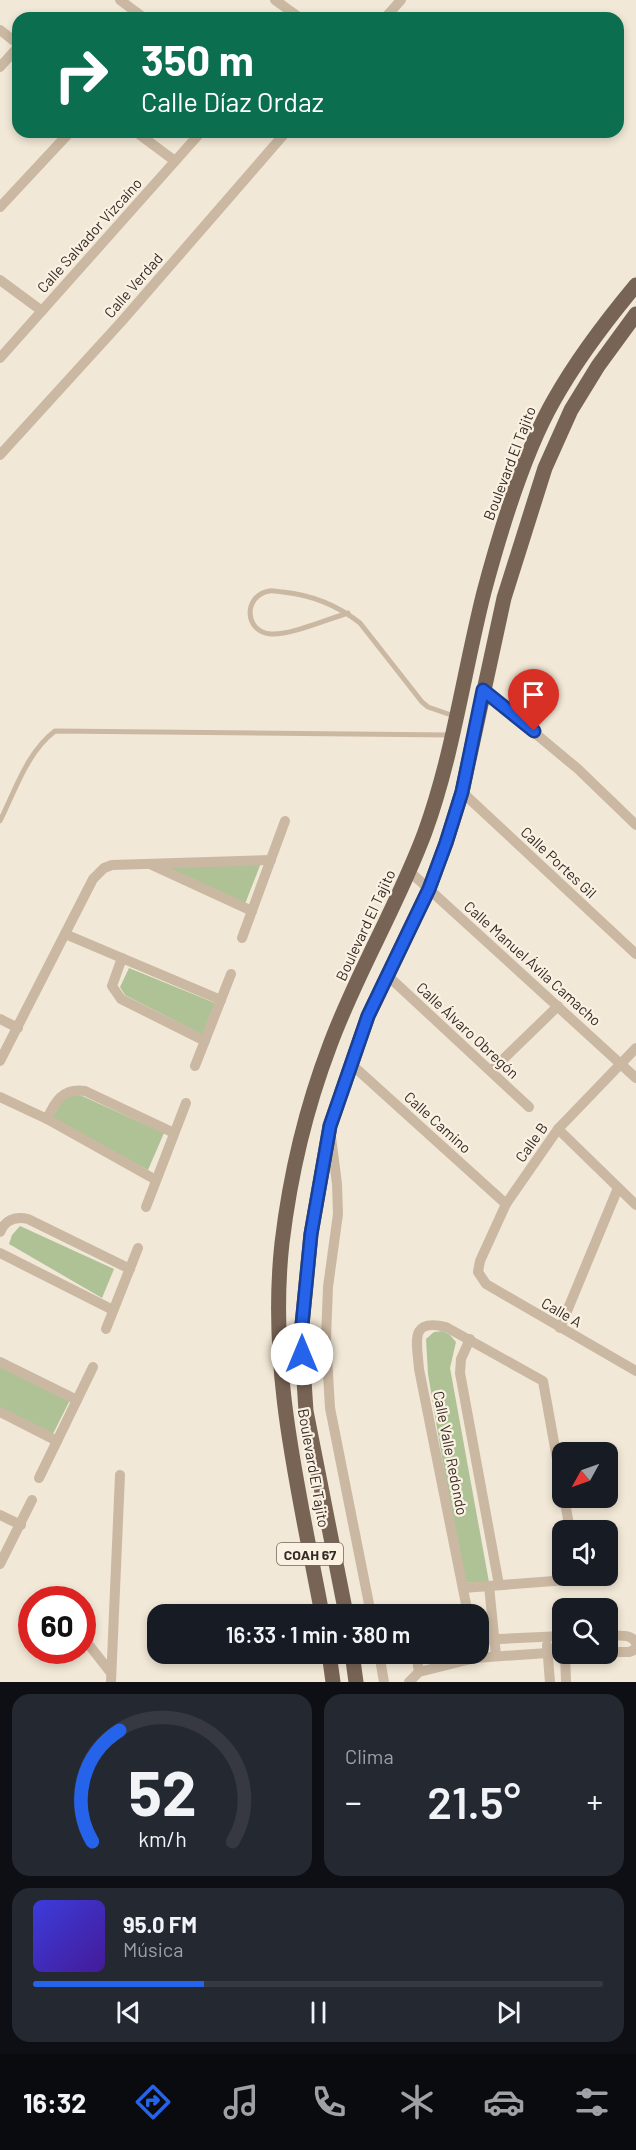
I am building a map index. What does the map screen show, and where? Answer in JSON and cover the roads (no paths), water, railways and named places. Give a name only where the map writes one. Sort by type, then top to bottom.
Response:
[{"type":"main road","name":"Boulevard El Tajito","points":[[320,1604],[298,1493],[283,1393],[278,1335],[282,1245],[293,1173],[309,1108],[331,1042],[425,831],[439,788],[487,585],[505,522],[528,458],[552,402],[580,357],[636,285]]},
{"type":"main road","name":"Boulevard El Tajito","points":[[344,1604],[306,1411],[301,1335],[311,1234],[330,1126],[368,1016],[429,889],[462,792],[504,598],[545,468],[572,410],[598,366],[635,318]]},
{"type":"main road","points":[[298,1493],[320,1489]]},
{"type":"main road","points":[[331,1664],[333,1682]]},
{"type":"main road","points":[[354,1664],[356,1682]]},
{"type":"street","points":[[120,0],[136,12]]},
{"type":"street","points":[[275,0],[292,12]]},
{"type":"street","points":[[390,12],[401,0]]},
{"type":"street","points":[[0,30],[12,40]]},
{"type":"street","points":[[0,67],[12,52]]},
{"type":"street","points":[[0,207],[64,138]]},
{"type":"street","points":[[144,138],[175,161]]},
{"type":"street","name":"Calle Salvador Vizcaíno","points":[[0,358],[196,138]]},
{"type":"street","name":"Calle Verdad","points":[[0,455],[122,321],[281,138]]},
{"type":"street","points":[[0,280],[42,310]]},
{"type":"street","points":[[614,311],[635,318]]},
{"type":"street","points":[[483,690],[578,769],[636,825]]},
{"type":"street","name":"Calle Portes Gil","points":[[462,792],[636,954]]},
{"type":"street","points":[[242,938],[285,821]]},
{"type":"street","points":[[0,1061],[93,879],[104,868],[112,865],[150,863],[271,860]]},
{"type":"street","points":[[150,863],[252,911]]},
{"type":"street","name":"Calle Manuel Ávila Camacho","points":[[409,871],[636,1078]]},
{"type":"street","points":[[65,934],[221,1000]]},
{"type":"street","points":[[122,958],[112,986],[121,999],[205,1041]]},
{"type":"street","points":[[195,1066],[231,974]]},
{"type":"street","name":"Calle Álvaro Obregón","points":[[387,975],[529,1107]]},
{"type":"street","points":[[491,1071],[558,1006]]},
{"type":"street","points":[[0,1019],[18,1028]]},
{"type":"street","name":"Calle B","points":[[478,1272],[480,1261],[506,1204],[558,1129],[636,1048]]},
{"type":"street","name":"Calle Camino","points":[[350,1063],[506,1204]]},
{"type":"street","points":[[47,1119],[56,1100],[71,1091],[78,1090],[85,1091],[174,1133]]},
{"type":"street","points":[[0,1097],[47,1119],[156,1180]]},
{"type":"street","points":[[146,1207],[186,1103]]},
{"type":"street","points":[[330,1126],[338,1214],[328,1287],[326,1338],[328,1386],[330,1408],[369,1604]]},
{"type":"street","points":[[558,1129],[636,1205]]},
{"type":"street","points":[[560,1328],[618,1188]]},
{"type":"street","points":[[0,1232],[3,1225],[10,1220],[28,1219],[130,1269]]},
{"type":"street","points":[[106,1329],[138,1248]]},
{"type":"street","points":[[0,1252],[113,1310]]},
{"type":"street","name":"Calle A","points":[[478,1272],[486,1284],[636,1371]]},
{"type":"street","name":"Calle Valle Redondo","points":[[466,1604],[418,1369],[416,1335],[425,1326],[432,1324],[446,1327],[470,1339],[461,1359],[460,1374],[494,1586],[496,1655]]},
{"type":"street","points":[[470,1339],[543,1381],[554,1442]]},
{"type":"street","points":[[0,1362],[77,1400]]},
{"type":"street","points":[[39,1478],[93,1367]]},
{"type":"street","points":[[0,1412],[57,1441]]},
{"type":"street","points":[[111,1677],[120,1475]]},
{"type":"street","points":[[0,1564],[32,1500]]},
{"type":"street","points":[[0,1515],[21,1525]]},
{"type":"street","points":[[463,1588],[552,1581]]},
{"type":"street","points":[[547,1636],[550,1682]]},
{"type":"street","points":[[489,1639],[552,1636]]},
{"type":"street","points":[[618,1636],[634,1639],[636,1645],[634,1650],[629,1652],[618,1652]]},
{"type":"street","points":[[489,1655],[552,1652]]},
{"type":"street","points":[[96,1656],[111,1677]]},
{"type":"street","points":[[381,1664],[384,1682]]},
{"type":"street","points":[[418,1664],[419,1672]]},
{"type":"street","points":[[409,1682],[419,1672],[445,1664]]},
{"type":"street","points":[[565,1664],[566,1682]]},
{"type":"lane","points":[[348,613],[272,634],[256,628],[250,618],[249,610],[252,602],[270,591],[313,597],[348,613],[371,636],[422,702],[428,707],[455,717]]},
{"type":"lane","points":[[0,821],[43,740],[55,731],[452,735]]}]
